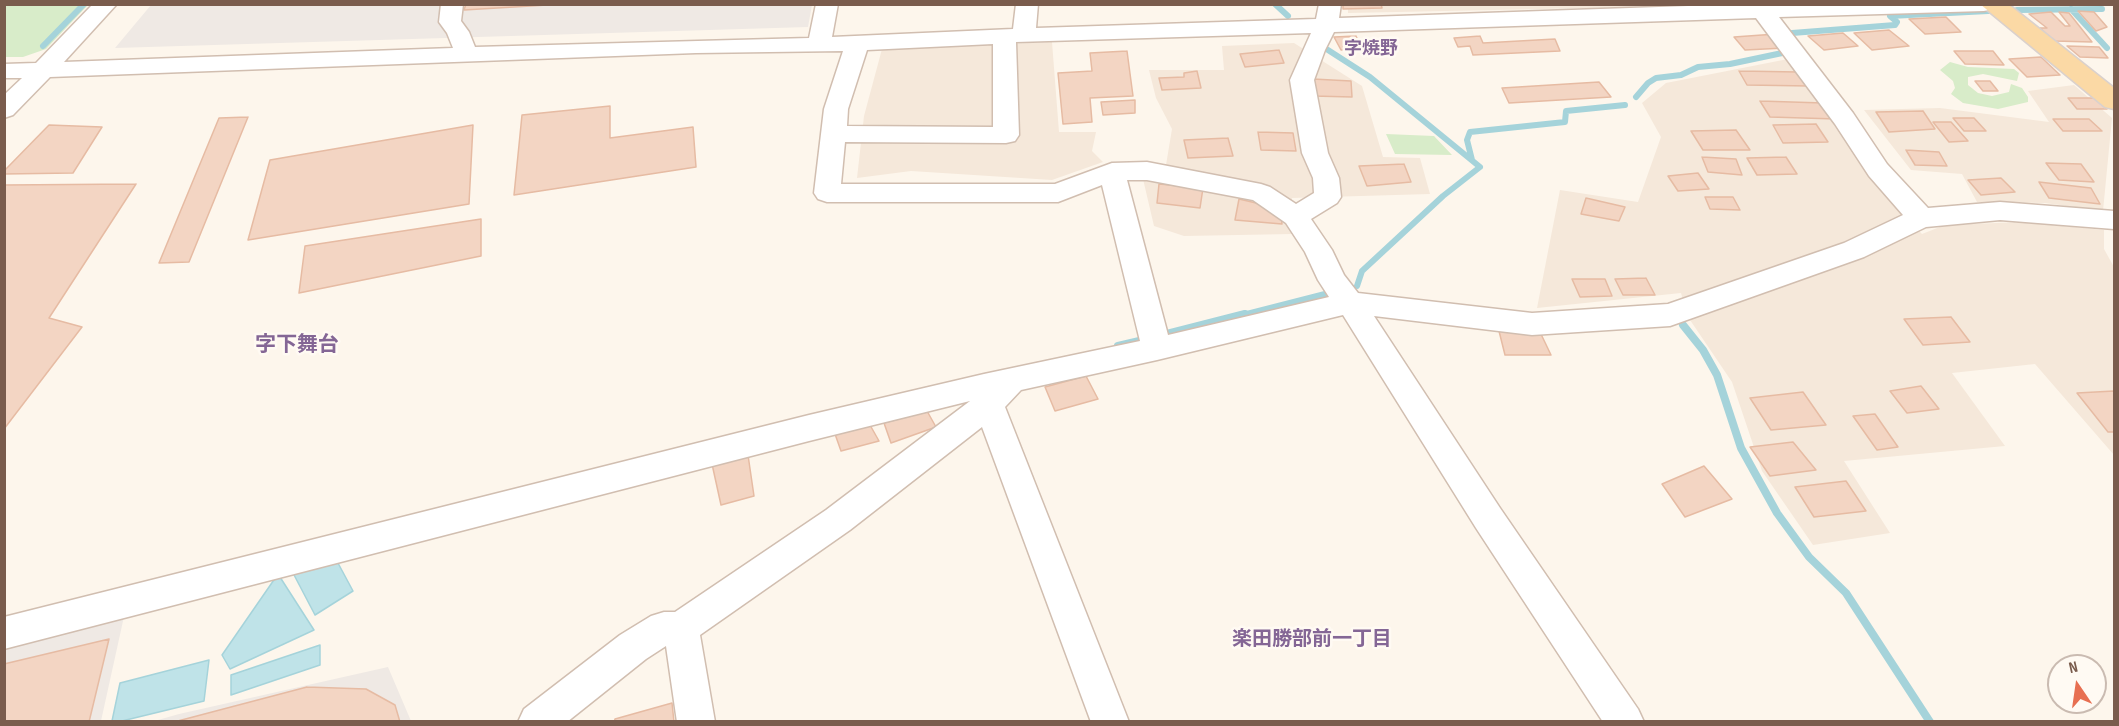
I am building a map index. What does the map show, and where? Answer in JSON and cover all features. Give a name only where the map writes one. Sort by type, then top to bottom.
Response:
[{"type":"main road","points":[[1992,4],[2115,101]]},
{"type":"street","points":[[4,110],[106,4]]},
{"type":"street","points":[[452,4],[450,22],[458,32],[467,55]]},
{"type":"street","points":[[819,45],[828,4]]},
{"type":"street","points":[[835,134],[1006,135],[1014,36],[1027,4]]},
{"type":"street","points":[[4,71],[696,46],[857,44],[1328,15],[1984,4]]},
{"type":"street","points":[[1762,9],[1844,119],[1878,170],[1921,218]]},
{"type":"street","points":[[1295,216],[1328,197],[1326,178],[1315,153],[1302,80],[1328,15]]},
{"type":"street","points":[[857,44],[836,109],[827,194],[1058,193],[1112,172],[1147,171],[1261,193],[1295,216],[1318,250],[1332,280],[1350,303],[1488,518],[1625,722]]},
{"type":"street","points":[[1112,172],[1155,339]]},
{"type":"street","points":[[4,633],[809,428],[999,393],[1155,339],[1350,303],[1532,324],[1670,315],[1854,250],[1921,218],[2000,211],[2115,220]]},
{"type":"street","points":[[537,722],[633,647],[664,628],[681,628],[838,520],[999,393]]},
{"type":"street","points":[[999,393],[1110,722]]},
{"type":"street","points":[[681,628],[696,722]]},
{"type":"shaded area","points":[[1348,4],[1735,4],[1736,5],[1348,13]]},
{"type":"shaded area","points":[[151,5],[812,5],[808,27],[115,48]]},
{"type":"shaded area","points":[[1052,42],[1059,132],[1096,132],[1092,151],[1103,162],[1052,180],[911,171],[857,178],[864,116],[882,49]]},
{"type":"shaded area","points":[[1294,43],[1362,86],[1383,157],[1420,158],[1430,194],[1292,198],[1292,234],[1184,236],[1154,226],[1143,179],[1166,165],[1172,129],[1156,98],[1149,70],[1224,70],[1222,46]]},
{"type":"shaded area","points":[[1788,59],[1886,197],[1922,234],[1945,225],[2022,222],[2104,230],[2104,249],[2114,267],[2114,455],[2035,364],[1952,373],[2005,446],[1844,461],[1890,533],[1813,545],[1762,471],[1732,382],[1688,317],[1681,293],[1537,308],[1560,190],[1638,202],[1661,137],[1642,103],[1666,83]]},
{"type":"shaded area","points":[[2074,85],[2112,118],[2103,211],[2045,203],[1977,202],[1962,174],[1911,170],[1864,110],[1940,108],[2049,122],[2028,91]]},
{"type":"shaded area","points":[[125,612],[101,721],[5,722],[5,643]]},
{"type":"shaded area","points":[[388,667],[411,721],[151,722],[179,714]]},
{"type":"green space","points":[[5,4],[88,5],[46,49],[23,57],[5,57]]},
{"type":"green space","points":[[1950,62],[1968,67],[2014,69],[2019,73],[2017,81],[1983,74],[1968,77],[1968,85],[1978,93],[1992,96],[2009,92],[2011,84],[2022,88],[2028,97],[2028,102],[1998,109],[1963,103],[1951,94],[1955,88],[1953,81],[1940,70]]},
{"type":"green space","points":[[1386,134],[1434,136],[1452,155],[1395,154]]},
{"type":"water","points":[[331,550],[353,591],[315,615],[293,573]]},
{"type":"water","points":[[278,574],[314,630],[230,669],[222,655]]},
{"type":"water","points":[[320,645],[320,665],[231,695],[231,675]]},
{"type":"water","points":[[209,660],[204,701],[122,721],[112,721],[120,683]]},
{"type":"building","points":[[466,4],[564,4],[464,10]]},
{"type":"building","points":[[1343,4],[1381,4],[1382,8],[1343,9]]},
{"type":"building","points":[[2078,11],[2094,12],[2107,27],[2096,31]]},
{"type":"building","points":[[2051,12],[2065,26],[2070,26],[2059,12],[2069,13],[2092,42],[2054,41],[2040,28],[2047,28],[2029,14]]},
{"type":"building","points":[[1946,17],[1961,32],[1925,34],[1909,19]]},
{"type":"building","points":[[1889,30],[1909,46],[1872,50],[1854,33]]},
{"type":"building","points":[[1843,33],[1858,46],[1824,50],[1808,36]]},
{"type":"building","points":[[1776,34],[1785,48],[1745,50],[1734,37]]},
{"type":"building","points":[[1356,36],[1362,49],[1341,50],[1334,37]]},
{"type":"building","points":[[1480,36],[1483,43],[1555,39],[1560,51],[1473,55],[1470,46],[1458,47],[1454,38]]},
{"type":"building","points":[[2067,46],[2099,47],[2108,58],[2080,57]]},
{"type":"building","points":[[1279,50],[1284,63],[1245,67],[1240,54]]},
{"type":"building","points":[[1127,51],[1133,96],[1090,98],[1092,122],[1063,124],[1058,73],[1092,71],[1090,53]]},
{"type":"building","points":[[1954,51],[1993,51],[2004,65],[1965,64]]},
{"type":"building","points":[[2041,57],[2060,75],[2027,77],[2009,59]]},
{"type":"building","points":[[1197,71],[1201,88],[1162,90],[1159,78],[1184,77],[1184,73]]},
{"type":"building","points":[[1739,71],[1798,72],[1809,86],[1747,85]]},
{"type":"building","points":[[1313,79],[1351,81],[1352,97],[1313,96]]},
{"type":"building","points":[[1975,81],[1990,81],[1998,91],[1983,91]]},
{"type":"building","points":[[1599,82],[1611,97],[1509,103],[1502,88]]},
{"type":"building","points":[[2068,98],[2096,98],[2107,109],[2077,109]]},
{"type":"building","points":[[1135,100],[1135,113],[1103,115],[1101,102]]},
{"type":"building","points":[[1760,101],[1823,103],[1836,119],[1770,117]]},
{"type":"building","points":[[610,106],[610,138],[693,127],[696,167],[514,195],[522,115]]},
{"type":"building","points":[[1923,111],[1935,129],[1889,132],[1876,112]]},
{"type":"building","points":[[248,117],[189,262],[159,263],[219,118]]},
{"type":"building","points":[[1953,118],[1974,118],[1986,131],[1964,131]]},
{"type":"building","points":[[2053,119],[2089,119],[2102,131],[2063,131]]},
{"type":"building","points":[[1933,122],[1951,122],[1968,141],[1949,142]]},
{"type":"building","points":[[1816,124],[1828,142],[1783,143],[1773,125]]},
{"type":"building","points":[[49,125],[102,127],[73,173],[4,174],[4,171]]},
{"type":"building","points":[[473,125],[469,204],[248,240],[270,160]]},
{"type":"building","points":[[1736,130],[1750,150],[1703,150],[1691,131]]},
{"type":"building","points":[[1258,132],[1293,133],[1296,151],[1261,150]]},
{"type":"building","points":[[1228,138],[1233,156],[1188,158],[1184,140]]},
{"type":"building","points":[[1906,150],[1939,152],[1947,166],[1915,165]]},
{"type":"building","points":[[1702,157],[1736,159],[1742,175],[1708,172]]},
{"type":"building","points":[[1786,157],[1797,174],[1757,175],[1747,158]]},
{"type":"building","points":[[2046,163],[2081,164],[2094,182],[2059,180]]},
{"type":"building","points":[[1404,164],[1411,182],[1367,186],[1359,166]]},
{"type":"building","points":[[1698,173],[1709,189],[1678,191],[1668,176]]},
{"type":"building","points":[[2001,178],[2015,192],[1981,195],[1968,180]]},
{"type":"building","points":[[2039,182],[2091,188],[2100,204],[2049,198]]},
{"type":"building","points":[[136,184],[49,318],[82,327],[4,429],[4,185]]},
{"type":"building","points":[[1159,184],[1203,188],[1200,208],[1157,203]]},
{"type":"building","points":[[1705,197],[1733,197],[1740,210],[1710,209]]},
{"type":"building","points":[[1586,198],[1625,207],[1619,221],[1581,214]]},
{"type":"building","points":[[1239,199],[1256,203],[1281,215],[1282,224],[1235,220]]},
{"type":"building","points":[[481,219],[481,256],[299,293],[305,246]]},
{"type":"building","points":[[1646,278],[1655,295],[1623,295],[1615,279]]},
{"type":"building","points":[[1572,279],[1605,279],[1612,296],[1580,297]]},
{"type":"building","points":[[1951,317],[1970,342],[1923,345],[1904,319]]},
{"type":"building","points":[[1499,331],[1540,332],[1551,355],[1505,355]]},
{"type":"building","points":[[1086,376],[1098,399],[1055,411],[1045,387]]},
{"type":"building","points":[[1921,386],[1939,409],[1907,413],[1890,391]]},
{"type":"building","points":[[2114,391],[2114,432],[2108,432],[2077,393]]},
{"type":"building","points":[[1803,392],[1826,425],[1771,430],[1750,398]]},
{"type":"building","points":[[927,411],[936,427],[891,443],[884,423]]},
{"type":"building","points":[[1875,414],[1898,447],[1877,450],[1853,416]]},
{"type":"building","points":[[870,425],[879,441],[841,451],[835,434]]},
{"type":"building","points":[[1793,442],[1816,470],[1770,476],[1750,447]]},
{"type":"building","points":[[748,455],[754,496],[721,505],[712,464]]},
{"type":"building","points":[[1704,466],[1732,499],[1685,517],[1662,484]]},
{"type":"building","points":[[1846,481],[1866,511],[1814,517],[1795,487]]},
{"type":"building","points":[[109,639],[89,722],[4,722],[4,664]]},
{"type":"building","points":[[307,687],[366,689],[395,705],[400,722],[174,722]]},
{"type":"building","points":[[672,703],[674,722],[614,722],[615,719]]},
{"type":"waterway","points":[[43,46],[84,4]]},
{"type":"waterway","points":[[1275,4],[1288,16]]},
{"type":"waterway","points":[[2017,10],[2071,9]]},
{"type":"waterway","points":[[2071,9],[2107,48]]},
{"type":"waterway","points":[[2071,9],[2102,9]]},
{"type":"waterway","points":[[1789,38],[1787,35],[1792,33],[1895,25],[1897,22],[1890,16],[1988,11]]},
{"type":"waterway","points":[[1328,50],[1370,77],[1480,167],[1443,196],[1362,271],[1357,286]]},
{"type":"waterway","points":[[1636,97],[1648,83],[1656,78],[1681,75],[1698,67],[1730,64],[1787,52]]},
{"type":"waterway","points":[[1472,160],[1467,140],[1470,132],[1565,122],[1566,111],[1625,105]]},
{"type":"waterway","points":[[1239,316],[1325,294]]},
{"type":"waterway","points":[[1159,336],[1245,314]]},
{"type":"waterway","points":[[1683,325],[1703,350],[1717,375],[1741,448],[1777,513],[1809,557],[1846,593],[1930,722]]},
{"type":"waterway","points":[[1118,346],[1148,339]]},
{"type":"district","name":"字焼野","points":[[1371,49]]},
{"type":"district","name":"字下舞台","points":[[297,346]]},
{"type":"district","name":"楽田勝部前一丁目","points":[[1312,640]]}]
